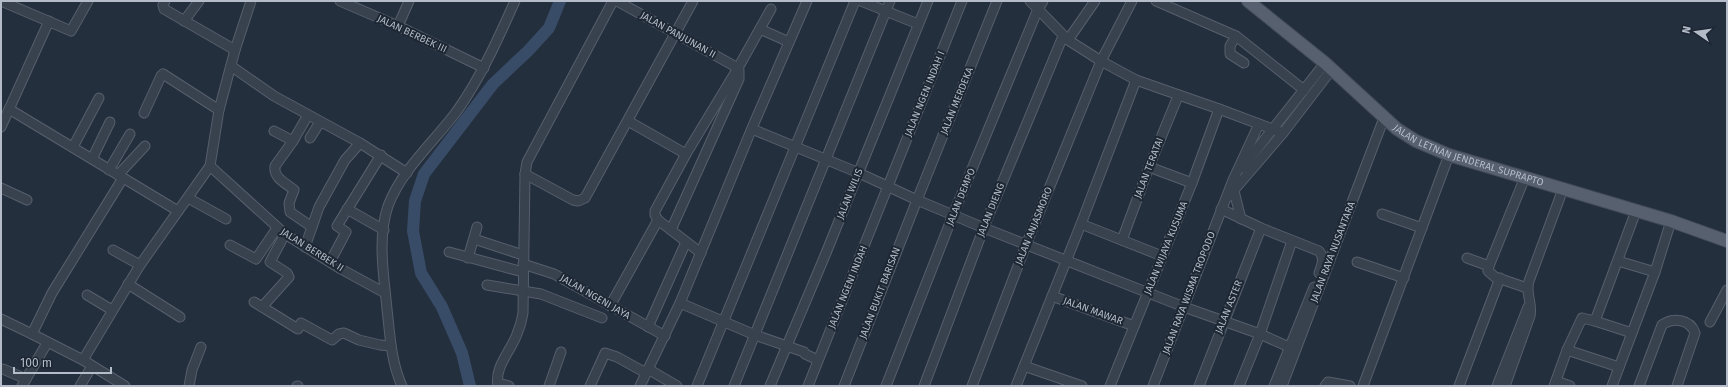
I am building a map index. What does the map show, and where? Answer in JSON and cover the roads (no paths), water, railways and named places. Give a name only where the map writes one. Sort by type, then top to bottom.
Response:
[{"type":"main road","name":"JALAN LETNAN JENDERAL SUPRAPTO","points":[[1248,1],[1329,66],[1384,118],[1416,141],[1449,155],[1671,221],[1727,241]]},
{"type":"street","points":[[1,1],[71,32],[88,1]]},
{"type":"street","points":[[184,21],[199,1]]},
{"type":"street","points":[[83,360],[140,265],[210,166],[219,110],[230,66],[251,1]]},
{"type":"street","name":"JALAN BERBEK III","points":[[340,1],[398,26],[480,66]]},
{"type":"street","points":[[398,26],[409,1]]},
{"type":"street","points":[[402,386],[398,377],[391,346],[385,293],[383,243],[388,207],[406,172],[456,112],[471,91],[480,66],[515,1]]},
{"type":"street","points":[[509,386],[498,384],[499,370],[517,335],[521,325],[523,313],[525,174],[529,155],[612,1]]},
{"type":"street","name":"JALAN PANJUNAN II","points":[[617,1],[738,68]]},
{"type":"street","points":[[525,174],[573,200],[578,201],[586,198],[693,1]]},
{"type":"street","points":[[640,386],[680,303],[807,1]]},
{"type":"street","points":[[697,386],[855,1]]},
{"type":"street","points":[[861,1],[918,24]]},
{"type":"street","points":[[734,386],[887,12],[890,1]]},
{"type":"street","name":"JALAN WILIS","points":[[770,386],[859,173],[928,1]]},
{"type":"street","name":"JALAN NGEN INDAH I","points":[[888,188],[962,1]]},
{"type":"street","name":"JALAN MERDEKA","points":[[916,200],[997,1]]},
{"type":"street","points":[[1030,1],[1040,5],[1066,38],[1100,64],[1178,96],[1219,109],[1283,133]]},
{"type":"street","name":"JALAN DIENG","points":[[924,386],[984,228],[1066,38],[1095,1]]},
{"type":"street","name":"JALAN ANJASMORO","points":[[972,386],[1026,244],[1100,64],[1132,1]]},
{"type":"street","points":[[1156,1],[1236,36],[1304,90]]},
{"type":"street","points":[[164,3],[164,9],[235,50]]},
{"type":"street","name":"JALAN DEMPO","points":[[886,386],[953,215],[1040,5]]},
{"type":"street","points":[[701,253],[658,220],[655,215],[656,207],[771,9]]},
{"type":"street","points":[[1,127],[49,22]]},
{"type":"street","points":[[760,29],[789,42]]},
{"type":"street","points":[[1236,36],[1230,46],[1230,54],[1244,63]]},
{"type":"street","points":[[230,66],[274,96],[320,122],[360,142],[406,172]]},
{"type":"street","points":[[1233,180],[1304,90],[1329,66]]},
{"type":"street","points":[[1274,386],[1322,268],[1323,256],[1319,251],[1241,219],[1223,205],[1283,133],[1329,66]]},
{"type":"street","points":[[671,230],[739,79],[740,72],[738,68]]},
{"type":"street","points":[[144,113],[161,76],[164,74],[219,110]]},
{"type":"street","points":[[1016,386],[1081,224],[1136,80]]},
{"type":"street","name":"JALAN TERATAI","points":[[1122,240],[1149,167],[1178,96]]},
{"type":"street","points":[[73,147],[99,98]]},
{"type":"street","points":[[9,109],[178,212]]},
{"type":"street","name":"JALAN WIJAYA KUSUMA","points":[[1110,386],[1192,183],[1219,109]]},
{"type":"street","points":[[308,115],[293,141],[275,166],[275,175],[294,190],[289,203],[290,212],[312,228]]},
{"type":"street","name":"JALAN RAYA NUSANTARA","points":[[1282,386],[1384,118]]},
{"type":"street","points":[[628,121],[686,154]]},
{"type":"street","points":[[92,159],[110,122]]},
{"type":"street","points":[[310,138],[320,122]]},
{"type":"street","points":[[1233,180],[1259,124]]},
{"type":"street","points":[[752,129],[859,173],[888,188],[984,228],[1066,259],[1184,307],[1260,334],[1289,347]]},
{"type":"street","points":[[274,131],[293,141]]},
{"type":"street","points":[[109,170],[130,134]]},
{"type":"street","points":[[304,247],[319,207],[346,158],[360,142]]},
{"type":"street","points":[[32,334],[52,293],[121,176],[145,146]]},
{"type":"street","points":[[330,262],[346,232],[337,226],[380,155]]},
{"type":"street","points":[[1362,386],[1404,278],[1449,155]]},
{"type":"street","name":"JALAN BERBEK II","points":[[210,166],[285,234],[304,247],[385,293]]},
{"type":"street","points":[[1149,167],[1192,183]]},
{"type":"street","points":[[1525,177],[1489,266],[1490,274],[1527,288]]},
{"type":"street","name":"JALAN RAYA WISMA TROPODO","points":[[1153,386],[1233,180]]},
{"type":"street","points":[[1,188],[27,200]]},
{"type":"street","name":"JALAN NGENI INDAH","points":[[808,386],[888,188]]},
{"type":"street","points":[[1505,386],[1530,316],[1531,308],[1527,288],[1563,189]]},
{"type":"street","points":[[1234,191],[1241,219]]},
{"type":"street","points":[[188,198],[226,219]]},
{"type":"street","name":"JALAN BUKIT BARISAN","points":[[844,386],[916,200]]},
{"type":"street","points":[[346,209],[384,230]]},
{"type":"street","points":[[1595,321],[1636,211]]},
{"type":"street","points":[[1382,214],[1422,228]]},
{"type":"street","points":[[610,306],[658,220]]},
{"type":"street","points":[[1612,386],[1655,272],[1671,221]]},
{"type":"street","points":[[1081,224],[1162,256]]},
{"type":"street","points":[[468,258],[477,227]]},
{"type":"street","points":[[230,245],[256,259],[277,228]]},
{"type":"street","name":"JALAN ASTER","points":[[1199,386],[1261,228]]},
{"type":"street","points":[[262,307],[289,277],[288,273],[270,262],[285,234]]},
{"type":"street","points":[[474,240],[523,264]]},
{"type":"street","points":[[1239,386],[1260,334],[1292,241]]},
{"type":"street","points":[[648,327],[686,242]]},
{"type":"street","points":[[113,250],[140,265]]},
{"type":"street","points":[[449,252],[468,258],[523,264]]},
{"type":"street","points":[[1466,258],[1489,266]]},
{"type":"street","points":[[1618,261],[1655,272]]},
{"type":"street","points":[[1356,262],[1404,278]]},
{"type":"street","name":"JALAN NGENI JAYA","points":[[523,264],[554,274],[665,336]]},
{"type":"street","points":[[1459,386],[1500,278]]},
{"type":"street","points":[[128,284],[180,317]]},
{"type":"street","points":[[487,286],[524,291],[554,298],[602,318]]},
{"type":"street","points":[[1710,322],[1727,290]]},
{"type":"street","points":[[87,296],[112,310]]},
{"type":"street","name":"JALAN MAWAR","points":[[1052,296],[1134,326]]},
{"type":"street","points":[[254,302],[298,330],[302,319],[332,340],[339,334],[344,333],[365,342],[391,346]]},
{"type":"street","points":[[1497,386],[1530,302]]},
{"type":"street","points":[[680,303],[756,335],[804,352],[805,354],[818,360]]},
{"type":"street","points":[[1570,386],[1555,383],[1567,350],[1582,318],[1632,334]]},
{"type":"street","points":[[1,319],[83,360],[125,386]]},
{"type":"street","points":[[1639,386],[1662,324],[1673,320],[1684,321],[1693,328],[1695,333],[1677,386]]},
{"type":"street","points":[[3,369],[24,382],[47,343]]},
{"type":"street","points":[[189,386],[192,370],[201,347]]},
{"type":"street","points":[[1567,350],[1619,367]]},
{"type":"street","points":[[549,386],[561,352]]},
{"type":"street","points":[[590,386],[605,354],[617,356],[678,386]]},
{"type":"street","points":[[80,386],[92,366]]},
{"type":"street","points":[[1024,366],[1082,386]]},
{"type":"street","points":[[1325,386],[1328,382],[1334,382],[1350,386]]},
{"type":"waterway","points":[[470,386],[462,353],[442,307],[421,273],[413,231],[415,201],[424,174],[493,84],[528,51],[549,28],[560,1]]}]
